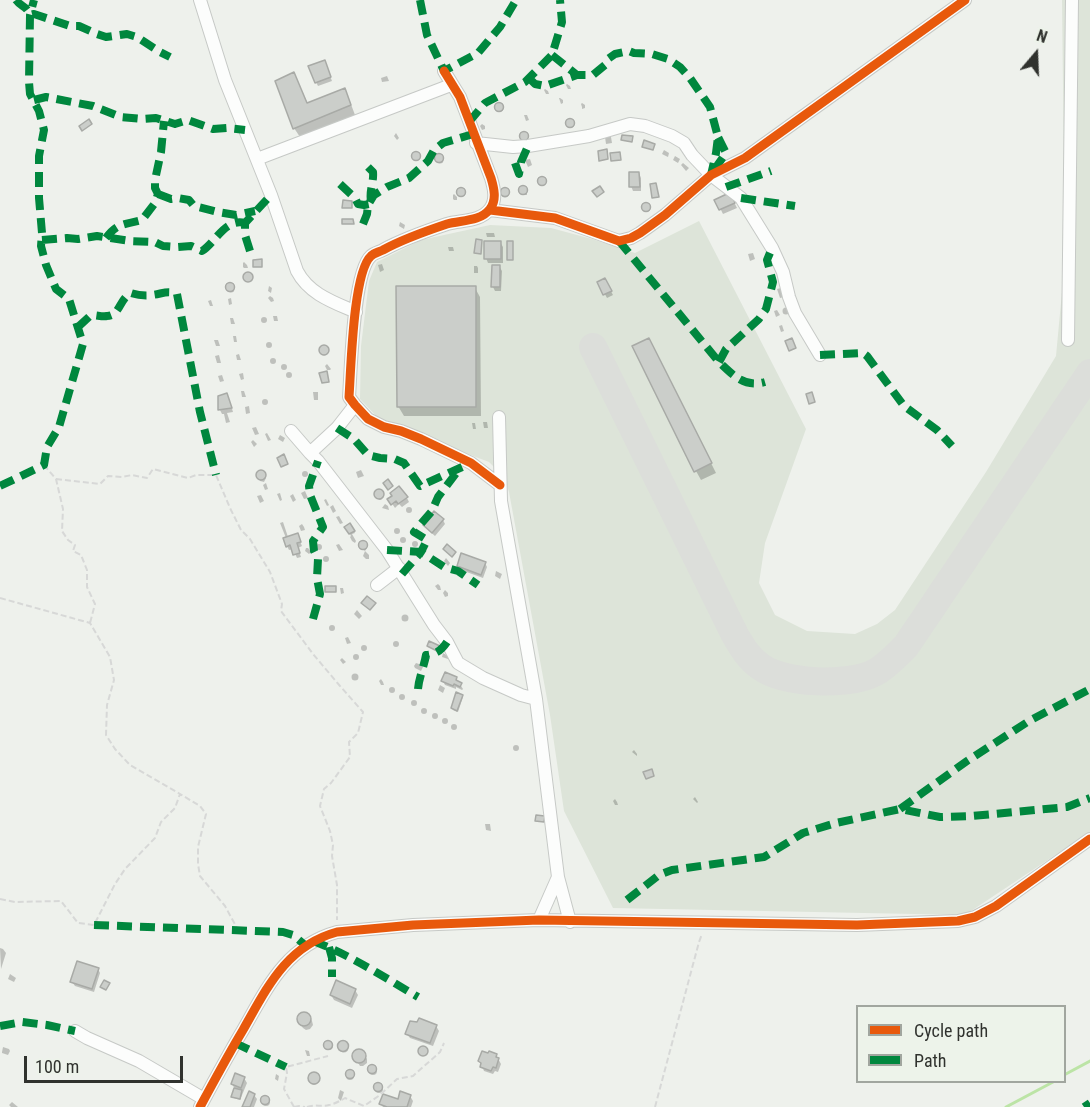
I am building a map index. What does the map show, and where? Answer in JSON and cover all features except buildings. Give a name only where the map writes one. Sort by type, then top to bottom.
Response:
[{"type":"street","points":[[200,0],[225,80],[303,281],[324,298],[356,312]]},
{"type":"street","points":[[490,210],[555,218],[619,241],[631,238],[657,221],[711,175],[745,158],[965,0]]},
{"type":"street","points":[[1068,340],[1072,0]]},
{"type":"street","points":[[444,70],[460,97],[494,188],[494,202],[490,210],[467,222],[450,223],[394,243],[370,256],[360,278],[350,397],[368,419],[384,427],[421,439],[471,463],[500,485]]},
{"type":"street","points":[[257,159],[451,85]]},
{"type":"street","points":[[476,143],[513,147],[528,146],[589,136],[630,124],[645,126],[684,143],[711,175],[741,198],[772,248],[783,272],[795,313],[820,355]]},
{"type":"street","points":[[310,453],[338,428],[355,405]]},
{"type":"street","points":[[499,417],[501,501],[536,699],[558,877],[570,922]]},
{"type":"street","points":[[291,431],[387,550],[447,642],[458,663],[483,678],[521,695],[536,699]]},
{"type":"street","points":[[377,585],[399,568]]},
{"type":"street","points":[[75,1031],[139,1061],[202,1103],[279,969],[306,946],[328,934],[413,925],[538,920],[857,925],[958,921],[975,917],[996,906],[1090,839]]},
{"type":"street","points":[[538,920],[558,877]]},
{"type":"path","points":[[44,465],[56,479],[63,509],[62,531],[68,540],[75,544],[73,551],[81,555],[87,570],[87,586],[95,604],[90,623]]},
{"type":"path","points":[[56,479],[100,484],[108,476],[132,475],[147,478],[153,469],[188,478],[216,475],[241,530],[250,539],[270,572],[282,604],[281,611],[313,654],[362,709],[358,733],[349,742],[350,757],[324,789],[320,806],[333,845],[337,932]]},
{"type":"path","points":[[0,598],[90,623],[110,657],[114,680],[106,705],[106,735],[130,765],[200,806],[206,814],[198,848],[200,876],[225,906],[238,930]]},
{"type":"path","points":[[0,899],[15,902],[61,902],[78,923],[94,925],[115,884],[125,869],[155,838],[161,822],[174,808],[180,794]]},
{"type":"path","points":[[655,1107],[699,942],[710,923]]},
{"type":"path","points":[[328,1056],[286,1067],[284,1089],[294,1107],[313,1104],[330,1105],[345,1098],[364,1106],[397,1079],[413,1076],[440,1052],[444,1043]]},
{"type":"shaded area","points":[[1062,0],[1090,0],[1090,832],[965,915],[613,908],[564,811],[550,715],[505,478],[489,462],[381,421],[360,399],[361,346],[369,281],[377,262],[421,240],[490,225],[551,228],[635,253],[699,221],[806,429],[765,543],[759,583],[775,615],[807,631],[855,634],[877,624],[895,610],[986,472],[1056,356],[1065,260]]},
{"type":"waterway","points":[[1066,1074],[1090,1061]]},
{"type":"waterway","points":[[1006,1107],[1051,1083]]},
{"type":"taxiway","points":[[593,347],[735,635],[749,657],[772,673],[800,680],[817,681],[849,680],[874,673],[906,646],[1090,373]]},
{"type":"marked path","points":[[16,0],[27,9],[30,15],[34,14],[70,26],[79,26],[106,37],[127,34],[137,37],[170,57]]},
{"type":"marked path","points":[[0,486],[44,465],[47,447],[59,427],[83,344],[69,299],[56,289],[41,246],[39,156],[44,130],[39,111],[30,94],[29,82],[30,15],[34,0]]},
{"type":"marked path","points":[[420,0],[427,35],[444,71],[478,53],[500,27],[516,0]]},
{"type":"marked path","points":[[469,122],[485,103],[525,82],[552,55],[562,22],[560,0]]},
{"type":"marked path","points":[[529,78],[535,84],[545,86],[577,75],[593,75],[615,54],[629,51],[668,59],[690,78],[710,107],[718,137],[711,175]]},
{"type":"marked path","points":[[552,55],[577,75]]},
{"type":"marked path","points":[[34,100],[46,97],[93,106],[121,117],[156,118],[175,124],[188,120],[213,129],[245,130]]},
{"type":"marked path","points":[[106,238],[118,227],[142,220],[155,203],[158,194],[155,180],[164,121]]},
{"type":"marked path","points":[[363,224],[368,205],[374,195],[409,178],[443,143],[473,134]]},
{"type":"marked path","points":[[714,170],[726,153],[718,137]]},
{"type":"marked path","points":[[515,163],[519,174],[528,146]]},
{"type":"marked path","points":[[368,167],[373,172],[371,201]]},
{"type":"marked path","points":[[726,187],[771,171]]},
{"type":"marked path","points":[[340,184],[358,204],[369,204]]},
{"type":"marked path","points":[[158,194],[171,199],[189,200],[194,206],[218,212],[236,215],[255,211]]},
{"type":"marked path","points":[[250,251],[245,235],[245,223],[271,195]]},
{"type":"marked path","points":[[741,198],[795,206]]},
{"type":"marked path","points":[[42,240],[97,236],[155,242],[163,246],[191,246],[202,251],[226,227],[238,222],[245,223]]},
{"type":"marked path","points":[[619,241],[719,362],[734,376],[745,382],[765,382]]},
{"type":"marked path","points":[[719,362],[726,349],[759,319],[766,309],[773,282],[767,260],[772,248]]},
{"type":"marked path","points":[[78,327],[91,315],[105,316],[115,313],[131,293],[177,294],[200,412],[216,475]]},
{"type":"marked path","points":[[820,355],[863,353],[904,406],[937,430],[952,446]]},
{"type":"marked path","points":[[337,428],[354,439],[368,455],[395,459],[404,463],[420,486],[471,463]]},
{"type":"marked path","points":[[313,619],[320,594],[317,578],[318,559],[313,541],[323,527],[310,495],[309,486],[318,461]]},
{"type":"marked path","points":[[402,574],[421,552],[427,540],[414,532],[432,511],[438,497],[457,472]]},
{"type":"marked path","points":[[387,550],[421,552],[444,567],[458,571],[478,585]]},
{"type":"marked path","points":[[418,689],[426,655],[438,652],[447,642]]},
{"type":"marked path","points":[[900,809],[967,761],[1029,721],[1090,689]]},
{"type":"marked path","points":[[627,900],[659,875],[672,870],[764,857],[803,833],[836,823],[900,809],[940,817],[972,816],[1067,807],[1090,798]]},
{"type":"marked path","points":[[94,925],[283,932],[293,935],[306,946]]},
{"type":"marked path","points":[[313,941],[354,960],[418,997]]},
{"type":"marked path","points":[[329,947],[332,958],[332,977]]},
{"type":"marked path","points":[[0,1026],[22,1022],[75,1031]]},
{"type":"marked path","points":[[235,1043],[286,1067]]},
{"type":"marked path","points":[[1084,1107],[1090,1103]]},
{"type":"cycle path","points":[[490,210],[555,218],[619,241],[631,238],[665,215],[711,175],[745,158],[965,0]]},
{"type":"cycle path","points":[[444,71],[460,97],[491,178],[494,202],[490,209],[481,216],[423,232],[371,256],[360,281],[352,345],[349,397],[368,419],[384,427],[421,439],[471,463],[500,485]]},
{"type":"cycle path","points":[[200,1107],[226,1058],[280,970],[304,947],[337,932],[413,925],[539,920],[857,925],[958,921],[975,917],[996,906],[1090,839]]}]
